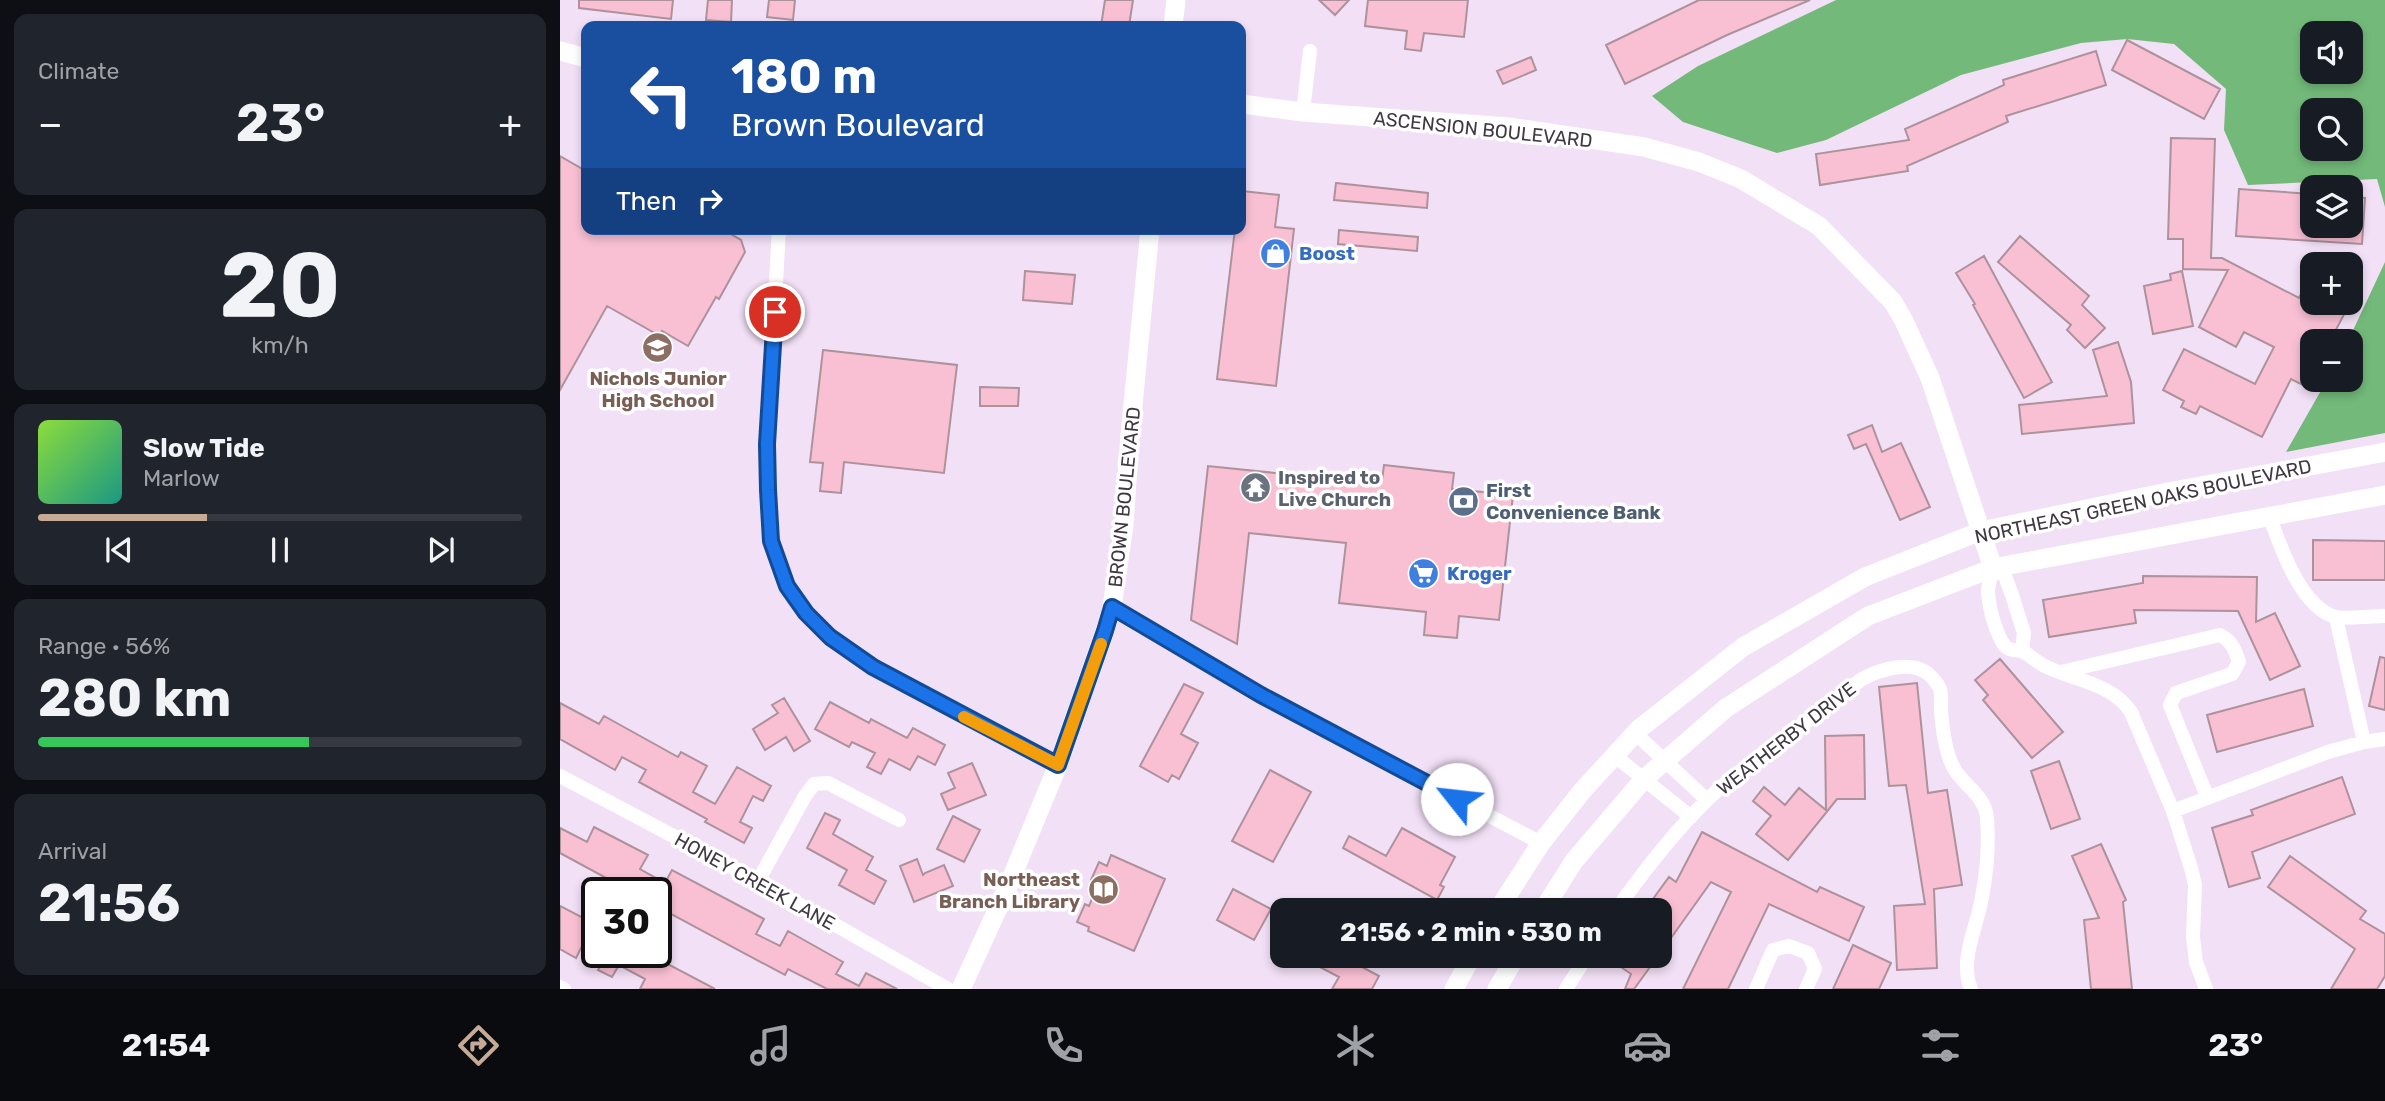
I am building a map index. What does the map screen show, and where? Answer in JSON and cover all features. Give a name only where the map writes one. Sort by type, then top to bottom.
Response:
[{"type":"main road","points":[[1174,21],[1176,0]]},
{"type":"main road","points":[[560,51],[581,57]]},
{"type":"main road","name":"ASCENSION BOULEVARD","points":[[1246,105],[1303,112],[1509,127],[1644,147],[1699,162],[1741,180],[1819,226],[1893,302],[1904,321],[1930,378],[1993,568]]},
{"type":"main road","name":"BROWN BOULEVARD","points":[[961,989],[1009,884],[1058,765],[1112,607],[1124,525],[1149,235]]},
{"type":"main road","name":"NORTHEAST GREEN OAKS BOULEVARD","points":[[1506,898],[1541,843],[1583,790],[1635,733],[1743,647],[1866,577],[1981,531],[2168,492],[2385,452]]},
{"type":"main road","name":"NORTHEAST GREEN OAKS BOULEVARD","points":[[1551,898],[1574,861],[1644,779],[1726,708],[1868,616],[1993,568],[2385,495]]},
{"type":"main road","points":[[1454,989],[1465,968]]},
{"type":"main road","points":[[1497,989],[1509,968]]},
{"type":"street","points":[[1303,112],[1310,51]]},
{"type":"street","points":[[779,235],[767,444],[768,490],[771,541],[787,586],[806,613],[830,637],[873,667],[1058,765]]},
{"type":"street","points":[[2269,515],[2285,558],[2316,606],[2336,618],[2385,616]]},
{"type":"street","points":[[2022,651],[2024,633],[2012,595],[2005,576],[1993,568],[1986,590],[1996,629],[2005,646],[2012,651],[2022,651],[2046,667],[2089,682],[2123,701],[2131,712],[2173,811],[2195,886],[2193,937],[2196,961],[2206,989]]},
{"type":"street","points":[[1112,607],[1261,695],[1541,843]]},
{"type":"street","points":[[2336,618],[2364,741]]},
{"type":"street","points":[[2060,672],[2220,635],[2227,638],[2234,646],[2239,662],[2232,674],[2176,694],[2171,705],[2207,796]]},
{"type":"street","name":"WEATHERBY DRIVE","points":[[1625,898],[1706,800],[1743,769],[1863,678],[1890,668],[1916,668],[1926,672],[1940,689],[1949,759],[1963,783],[1972,789],[1985,805],[1987,816],[1987,865],[1982,898],[1966,961],[1971,989]]},
{"type":"street","points":[[1635,733],[1706,800]]},
{"type":"street","points":[[2173,811],[2328,752],[2364,741],[2385,739]]},
{"type":"street","points":[[1615,756],[1691,817]]},
{"type":"street","name":"HONEY CREEK LANE","points":[[560,776],[758,881],[948,989]]},
{"type":"street","points":[[758,881],[814,784],[828,783],[899,820]]},
{"type":"street","points":[[1756,989],[1773,950],[1789,946],[1808,953],[1815,969],[1806,989]]},
{"type":"street","points":[[1566,989],[1575,968]]},
{"type":"green space","points":[[1836,0],[2385,0],[2385,207],[2377,179],[2363,180],[2363,175],[2300,175],[2300,183],[2248,185],[2224,130],[2226,89],[2174,44],[2127,39],[2081,43],[1961,75],[1826,140],[1777,153],[1683,122],[1652,96],[1698,66]]},
{"type":"green space","points":[[2385,262],[2385,433],[2286,452],[2320,392],[2363,392],[2363,329],[2354,329],[2360,315],[2363,315],[2363,309]]},
{"type":"building","points":[[579,0],[673,0],[671,19],[579,8]]},
{"type":"building","points":[[708,0],[732,0],[731,21],[706,20]]},
{"type":"building","points":[[769,0],[795,0],[793,20],[767,17]]},
{"type":"building","points":[[1105,0],[1133,0],[1130,21],[1102,21]]},
{"type":"building","points":[[1319,0],[1349,0],[1335,15]]},
{"type":"building","points":[[1368,0],[1468,0],[1464,37],[1424,33],[1421,51],[1405,49],[1407,31],[1365,26]]},
{"type":"building","points":[[1699,0],[1810,0],[1727,35],[1625,84],[1606,45]]},
{"type":"building","points":[[2127,40],[2220,89],[2204,119],[2112,70]]},
{"type":"building","points":[[2096,51],[2106,85],[2006,116],[2008,122],[1907,166],[1908,171],[1820,185],[1816,154],[1909,140],[1905,129],[2004,85],[2003,80]]},
{"type":"building","points":[[1531,57],[1536,70],[1503,84],[1497,71]]},
{"type":"building","points":[[2171,138],[2215,139],[2211,258],[2222,258],[2299,298],[2300,296],[2300,315],[2344,315],[2336,329],[2300,329],[2300,384],[2291,379],[2262,437],[2200,406],[2196,414],[2181,407],[2184,401],[2163,390],[2184,349],[2255,384],[2274,347],[2244,332],[2236,347],[2199,327],[2228,270],[2183,269],[2183,239],[2168,239]]},
{"type":"building","points":[[560,156],[581,168],[581,235],[732,235],[741,240],[745,252],[719,299],[716,297],[688,346],[662,331],[660,336],[607,306],[560,390]]},
{"type":"building","points":[[1336,183],[1428,193],[1427,208],[1334,200]]},
{"type":"building","points":[[2239,189],[2300,193],[2300,238],[2362,238],[2362,244],[2236,236]]},
{"type":"building","points":[[1246,191],[1279,195],[1275,227],[1294,229],[1276,386],[1217,379],[1234,235],[1246,235]]},
{"type":"building","points":[[2363,198],[2365,198],[2363,229]]},
{"type":"building","points":[[1339,230],[1418,237],[1417,251],[1338,244]]},
{"type":"building","points":[[2020,236],[2089,296],[2082,305],[2105,328],[2085,348],[2067,330],[2071,325],[1998,262]]},
{"type":"building","points":[[1984,256],[2052,382],[2024,398],[1956,273]]},
{"type":"building","points":[[1025,271],[1075,275],[1072,304],[1023,300]]},
{"type":"building","points":[[2182,271],[2193,326],[2153,334],[2144,286],[2171,280],[2170,274]]},
{"type":"building","points":[[2118,342],[2131,382],[2134,423],[2022,434],[2019,405],[2107,396],[2093,350]]},
{"type":"building","points":[[823,350],[957,365],[944,473],[844,462],[841,493],[820,491],[823,463],[810,462]]},
{"type":"building","points":[[980,387],[1019,388],[1018,406],[980,406]]},
{"type":"building","points":[[1872,425],[1882,452],[1901,443],[1930,507],[1900,520],[1866,444],[1854,449],[1848,435]]},
{"type":"building","name":"Kroger","points":[[1384,465],[1454,473],[1452,489],[1513,495],[1499,620],[1459,616],[1457,638],[1424,635],[1426,612],[1339,603],[1346,543],[1249,533],[1237,644],[1191,620],[1208,466],[1353,481],[1353,478],[1382,481]]},
{"type":"building","points":[[2313,540],[2385,541],[2385,580],[2313,580]]},
{"type":"building","points":[[2143,576],[2257,577],[2256,622],[2275,613],[2300,666],[2270,680],[2238,611],[2134,610],[2136,623],[2049,637],[2043,600],[2143,583]]},
{"type":"building","points":[[2380,657],[2385,658],[2385,710],[2369,706]]},
{"type":"building","points":[[2000,659],[2063,732],[2032,758],[1983,700],[1988,695],[1975,680]]},
{"type":"building","points":[[1917,683],[1928,793],[1947,790],[1962,885],[1934,889],[1937,968],[1897,970],[1894,906],[1925,904],[1906,785],[1889,786],[1879,687]]},
{"type":"building","points":[[1184,684],[1203,693],[1181,734],[1198,743],[1179,779],[1172,775],[1168,782],[1140,766]]},
{"type":"building","points":[[2304,689],[2313,726],[2217,752],[2207,715]]},
{"type":"building","points":[[784,698],[810,741],[794,751],[786,737],[765,750],[753,729],[778,713],[772,705]]},
{"type":"building","points":[[830,702],[869,723],[871,719],[907,738],[913,728],[945,745],[935,765],[918,756],[910,770],[889,759],[881,774],[867,767],[875,753],[852,742],[849,747],[815,729]]},
{"type":"building","points":[[560,703],[599,724],[604,716],[678,757],[681,752],[707,766],[693,792],[715,804],[737,767],[771,786],[763,801],[753,796],[740,822],[752,828],[744,843],[705,822],[707,819],[639,782],[646,770],[622,757],[615,770],[560,739]]},
{"type":"building","points":[[1864,735],[1865,799],[1837,799],[1788,860],[1756,834],[1771,816],[1753,801],[1764,787],[1785,805],[1799,788],[1826,810],[1825,736]]},
{"type":"building","points":[[2059,761],[2080,819],[2051,829],[2031,771]]},
{"type":"building","points":[[972,763],[986,795],[948,810],[941,794],[955,788],[948,773]]},
{"type":"building","points":[[1270,770],[1311,792],[1273,862],[1232,841]]},
{"type":"building","points":[[2342,777],[2355,814],[2252,852],[2260,878],[2229,887],[2212,828],[2253,815],[2251,810]]},
{"type":"building","points":[[825,813],[840,820],[833,834],[873,857],[866,870],[886,881],[874,904],[839,885],[847,870],[807,848]]},
{"type":"building","points":[[953,816],[980,830],[964,862],[937,849]]},
{"type":"building","points":[[594,827],[648,855],[640,869],[654,877],[604,877],[560,853],[560,828],[587,842]]},
{"type":"building","points":[[1402,828],[1455,857],[1440,885],[1444,887],[1438,898],[1433,898],[1343,848],[1349,836],[1386,856]]},
{"type":"building","points":[[1702,832],[1817,892],[1820,887],[1864,907],[1849,941],[1769,904],[1728,989],[1683,989],[1731,892],[1711,882],[1672,937],[1672,898],[1654,898],[1669,877],[1676,882]]},
{"type":"building","points":[[2101,844],[2126,900],[2123,902],[2132,989],[2091,989],[2084,920],[2099,918],[2072,856]]},
{"type":"building","points":[[1111,855],[1165,879],[1134,951],[1088,931],[1089,927],[1077,922],[1085,904],[1089,906],[1098,883],[1091,880],[1099,862],[1107,866]]},
{"type":"building","points":[[2290,856],[2366,911],[2360,919],[2385,934],[2385,976],[2377,989],[2331,989],[2355,949],[2268,887]]},
{"type":"building","points":[[917,859],[923,875],[944,865],[953,886],[914,902],[900,866]]},
{"type":"building","points":[[672,870],[764,919],[756,934],[780,946],[788,931],[843,962],[836,974],[859,986],[866,973],[897,989],[827,989],[788,969],[785,975],[672,915],[672,877],[668,877]]},
{"type":"building","points":[[1233,889],[1270,908],[1254,940],[1217,920]]},
{"type":"building","points":[[560,906],[581,917],[581,948],[576,958],[560,949]]},
{"type":"building","points":[[1853,945],[1891,963],[1879,989],[1833,989]]},
{"type":"building","points":[[672,966],[715,989],[640,989],[645,979],[625,968]]},
{"type":"building","points":[[599,968],[617,968],[612,977],[598,970]]},
{"type":"building","points":[[1322,968],[1364,968],[1379,976],[1372,989],[1332,989],[1339,977]]},
{"type":"building","points":[[1622,968],[1649,968],[1634,989],[1625,989],[1631,974]]},
{"type":"slow traffic","points":[[964,717],[1058,765],[1101,644]]},
{"type":"place","name":"Boost","points":[[1276,253]]},
{"type":"place","name":"Nichols Junior High School","points":[[658,347]]},
{"type":"place","name":"Inspired to Live Church","points":[[1255,488]]},
{"type":"place","name":"First Convenience Bank","points":[[1463,501]]},
{"type":"place","name":"Kroger","points":[[1424,573]]},
{"type":"place","name":"Northeast Branch Library","points":[[1103,890]]},
{"type":"route","points":[[775,312],[767,444],[771,541],[787,586],[806,613],[830,637],[873,667],[1058,765],[1112,607],[1261,695],[1457,799]]}]
